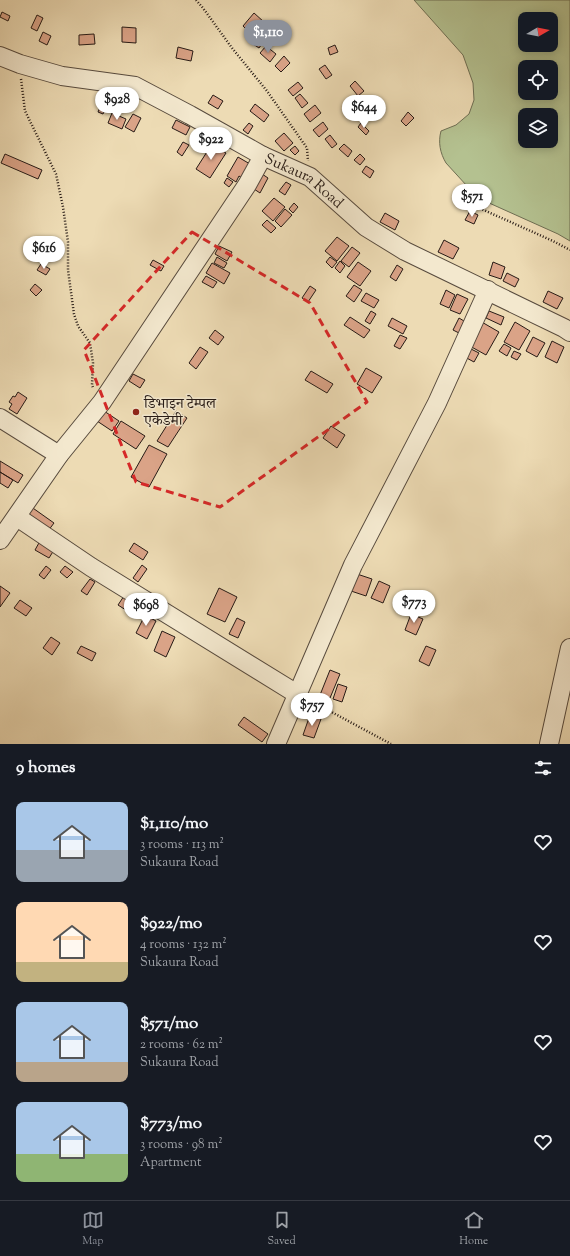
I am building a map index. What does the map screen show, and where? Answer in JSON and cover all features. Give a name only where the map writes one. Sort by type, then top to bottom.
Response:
[{"type":"street","name":"Sukaura Road","points":[[0,56],[20,64],[62,76],[135,86],[263,156],[310,177],[366,227],[405,251],[488,290],[570,332]]},
{"type":"street","points":[[0,540],[59,455],[102,402],[247,185],[263,156]]},
{"type":"street","points":[[276,744],[354,565],[437,403],[488,290]]},
{"type":"street","points":[[0,418],[59,455]]},
{"type":"street","points":[[17,516],[91,567],[297,694]]},
{"type":"street","points":[[549,744],[570,648]]},
{"type":"path","points":[[196,0],[204,8],[232,48],[268,92],[307,148],[310,177]]},
{"type":"path","points":[[20,64],[25,111],[56,174],[68,242],[68,270],[74,314],[78,326],[90,343],[93,363],[92,385],[102,402]]},
{"type":"path","points":[[477,206],[570,250]]},
{"type":"path","points":[[297,694],[392,744]]},
{"type":"highlighted area","points":[[192,232],[310,303],[367,402],[220,507],[136,482],[84,350]]},
{"type":"green space","points":[[414,0],[570,0],[570,241],[558,234],[478,198],[446,163],[440,147],[441,131],[456,125],[469,114],[474,100],[473,83],[463,55]]},
{"type":"building","points":[[2,12],[10,16],[8,21],[0,17]]},
{"type":"building","points":[[254,13],[264,22],[252,35],[243,26]]},
{"type":"building","points":[[37,15],[43,18],[37,31],[31,28]]},
{"type":"building","points":[[122,27],[136,28],[136,43],[122,42]]},
{"type":"building","points":[[43,32],[51,36],[47,45],[39,41]]},
{"type":"building","points":[[262,33],[267,37],[259,48],[253,44]]},
{"type":"building","points":[[94,34],[95,44],[79,45],[79,35]]},
{"type":"building","points":[[335,45],[338,52],[330,55],[328,48]]},
{"type":"building","points":[[266,46],[276,54],[270,62],[260,53]]},
{"type":"building","points":[[178,47],[193,51],[191,61],[176,58]]},
{"type":"building","points":[[284,56],[290,63],[281,72],[275,66]]},
{"type":"building","points":[[325,65],[332,75],[326,79],[319,69]]},
{"type":"building","points":[[355,81],[364,91],[358,96],[350,86]]},
{"type":"building","points":[[298,82],[303,88],[293,96],[288,90]]},
{"type":"building","points":[[124,93],[130,96],[125,107],[119,105]]},
{"type":"building","points":[[300,94],[308,103],[302,108],[295,98]]},
{"type":"building","points":[[213,95],[223,101],[218,109],[208,103]]},
{"type":"building","points":[[104,98],[109,100],[103,114],[98,112]]},
{"type":"building","points":[[255,104],[269,115],[264,122],[250,111]]},
{"type":"building","points":[[315,105],[321,113],[310,122],[304,114]]},
{"type":"building","points":[[408,112],[414,118],[406,126],[401,121]]},
{"type":"building","points":[[112,113],[126,119],[122,129],[108,123]]},
{"type":"building","points":[[133,114],[141,118],[134,132],[125,127]]},
{"type":"building","points":[[176,120],[190,127],[186,135],[172,128]]},
{"type":"building","points":[[323,122],[328,129],[319,137],[313,130]]},
{"type":"building","points":[[249,123],[253,126],[248,134],[243,130]]},
{"type":"building","points":[[361,123],[369,131],[366,135],[358,127]]},
{"type":"building","points":[[284,133],[293,143],[284,151],[275,141]]},
{"type":"building","points":[[330,135],[337,144],[332,148],[325,139]]},
{"type":"building","points":[[183,142],[189,145],[182,156],[177,152]]},
{"type":"building","points":[[212,144],[226,153],[210,178],[196,169]]},
{"type":"building","points":[[344,144],[352,151],[348,157],[339,149]]},
{"type":"building","points":[[295,146],[299,151],[295,155],[290,150]]},
{"type":"building","points":[[5,154],[42,170],[38,179],[1,163]]},
{"type":"building","points":[[360,154],[365,159],[360,165],[354,160]]},
{"type":"building","points":[[238,157],[250,164],[242,178],[239,176],[236,182],[227,176]]},
{"type":"building","points":[[366,166],[374,171],[370,178],[362,172]]},
{"type":"building","points":[[259,172],[268,178],[260,193],[251,187]]},
{"type":"building","points":[[227,178],[233,182],[229,187],[224,183]]},
{"type":"building","points":[[286,182],[291,185],[285,195],[279,191]]},
{"type":"building","points":[[274,198],[285,207],[273,221],[262,211]]},
{"type":"building","points":[[294,203],[298,207],[293,213],[289,209]]},
{"type":"building","points":[[285,209],[292,215],[281,227],[275,221]]},
{"type":"building","points":[[470,211],[478,215],[474,224],[465,220]]},
{"type":"building","points":[[385,213],[399,221],[395,230],[380,222]]},
{"type":"building","points":[[267,220],[276,228],[271,233],[262,225]]},
{"type":"building","points":[[337,237],[349,246],[337,261],[325,251]]},
{"type":"building","points":[[444,240],[459,248],[453,259],[438,252]]},
{"type":"building","points":[[219,246],[232,252],[227,261],[215,254]]},
{"type":"building","points":[[352,247],[360,253],[349,267],[341,261]]},
{"type":"building","points":[[217,257],[227,263],[224,268],[214,263]]},
{"type":"building","points":[[330,257],[337,262],[332,268],[326,262]]},
{"type":"building","points":[[153,260],[164,266],[161,271],[150,265]]},
{"type":"building","points":[[340,261],[345,266],[340,273],[335,268]]},
{"type":"building","points":[[358,262],[371,271],[360,286],[347,277]]},
{"type":"building","points":[[493,262],[505,267],[501,279],[489,275]]},
{"type":"building","points":[[212,263],[230,273],[224,284],[206,273]]},
{"type":"building","points":[[41,264],[50,269],[46,275],[37,270]]},
{"type":"building","points":[[397,265],[403,269],[396,281],[390,277]]},
{"type":"building","points":[[507,273],[519,279],[515,287],[503,281]]},
{"type":"building","points":[[206,276],[217,282],[213,288],[202,282]]},
{"type":"building","points":[[35,284],[42,290],[36,296],[30,290]]},
{"type":"building","points":[[354,285],[362,290],[354,302],[346,296]]},
{"type":"building","points":[[310,286],[316,290],[308,302],[302,298]]},
{"type":"building","points":[[446,290],[455,295],[449,308],[440,304]]},
{"type":"building","points":[[548,291],[563,298],[557,309],[543,302]]},
{"type":"building","points":[[366,293],[379,300],[374,308],[361,301]]},
{"type":"building","points":[[457,294],[468,299],[460,314],[450,310]]},
{"type":"building","points":[[371,311],[376,314],[370,324],[365,321]]},
{"type":"building","points":[[489,311],[504,317],[501,325],[486,318]]},
{"type":"building","points":[[350,317],[370,330],[364,338],[344,325]]},
{"type":"building","points":[[392,318],[407,326],[403,334],[388,326]]},
{"type":"building","points":[[459,318],[464,321],[459,333],[453,330]]},
{"type":"building","points":[[480,321],[499,332],[486,355],[468,345]]},
{"type":"building","points":[[515,322],[530,331],[519,350],[504,342]]},
{"type":"building","points":[[215,330],[224,337],[218,345],[209,338]]},
{"type":"building","points":[[400,335],[407,338],[400,349],[394,346]]},
{"type":"building","points":[[533,337],[545,343],[537,357],[526,351]]},
{"type":"building","points":[[552,341],[564,347],[557,363],[545,357]]},
{"type":"building","points":[[504,344],[511,348],[507,356],[499,351]]},
{"type":"building","points":[[200,347],[208,352],[196,369],[189,363]]},
{"type":"building","points":[[467,347],[479,353],[474,362],[463,356]]},
{"type":"building","points":[[514,351],[521,354],[517,360],[511,357]]},
{"type":"building","points":[[366,368],[382,377],[372,393],[357,384]]},
{"type":"building","points":[[311,371],[333,384],[327,393],[305,380]]},
{"type":"building","points":[[133,374],[145,380],[140,388],[129,381]]},
{"type":"building","points":[[18,392],[27,398],[17,414],[9,409],[12,404],[9,402]]},
{"type":"building","points":[[104,411],[119,421],[112,431],[97,421]]},
{"type":"building","points":[[176,411],[187,418],[168,447],[157,441]]},
{"type":"building","points":[[121,421],[145,436],[136,449],[113,434]]},
{"type":"building","points":[[331,426],[345,435],[337,448],[323,438]]},
{"type":"building","points":[[149,445],[167,454],[149,487],[131,477]]},
{"type":"building","points":[[0,461],[23,475],[18,483],[0,472]]},
{"type":"building","points":[[0,472],[13,480],[8,488],[0,483]]},
{"type":"building","points":[[30,506],[54,523],[48,531],[25,514]]},
{"type":"building","points":[[40,541],[54,550],[49,558],[35,550]]},
{"type":"building","points":[[134,543],[148,552],[143,560],[129,551]]},
{"type":"building","points":[[142,565],[147,569],[138,582],[133,578]]},
{"type":"building","points":[[46,566],[51,570],[44,579],[39,575]]},
{"type":"building","points":[[65,566],[73,572],[67,578],[60,572]]},
{"type":"building","points":[[357,574],[372,579],[366,596],[351,591]]},
{"type":"building","points":[[90,579],[95,582],[87,595],[81,591]]},
{"type":"building","points":[[379,581],[390,586],[383,603],[371,598]]},
{"type":"building","points":[[0,586],[10,593],[0,607]]},
{"type":"building","points":[[219,588],[237,597],[225,622],[207,614]]},
{"type":"building","points":[[124,596],[135,603],[129,612],[118,605]]},
{"type":"building","points":[[20,600],[32,608],[26,616],[14,608]]},
{"type":"building","points":[[411,614],[423,619],[416,635],[405,630]]},
{"type":"building","points":[[145,615],[156,621],[147,639],[136,633]]},
{"type":"building","points":[[237,618],[245,622],[238,638],[229,634]]},
{"type":"building","points":[[162,631],[175,637],[166,657],[154,651]]},
{"type":"building","points":[[51,637],[60,643],[52,655],[43,648]]},
{"type":"building","points":[[81,646],[96,653],[92,661],[77,653]]},
{"type":"building","points":[[426,646],[436,650],[429,666],[419,661]]},
{"type":"building","points":[[330,670],[340,674],[330,698],[320,695]]},
{"type":"building","points":[[338,684],[347,687],[342,702],[333,699]]},
{"type":"building","points":[[310,715],[321,719],[314,738],[303,735]]},
{"type":"building","points":[[244,717],[268,734],[262,742],[238,725]]},
{"type":"place","name":"डिभाइन टेम्पल एकेडेमी","points":[[136,412]]}]
